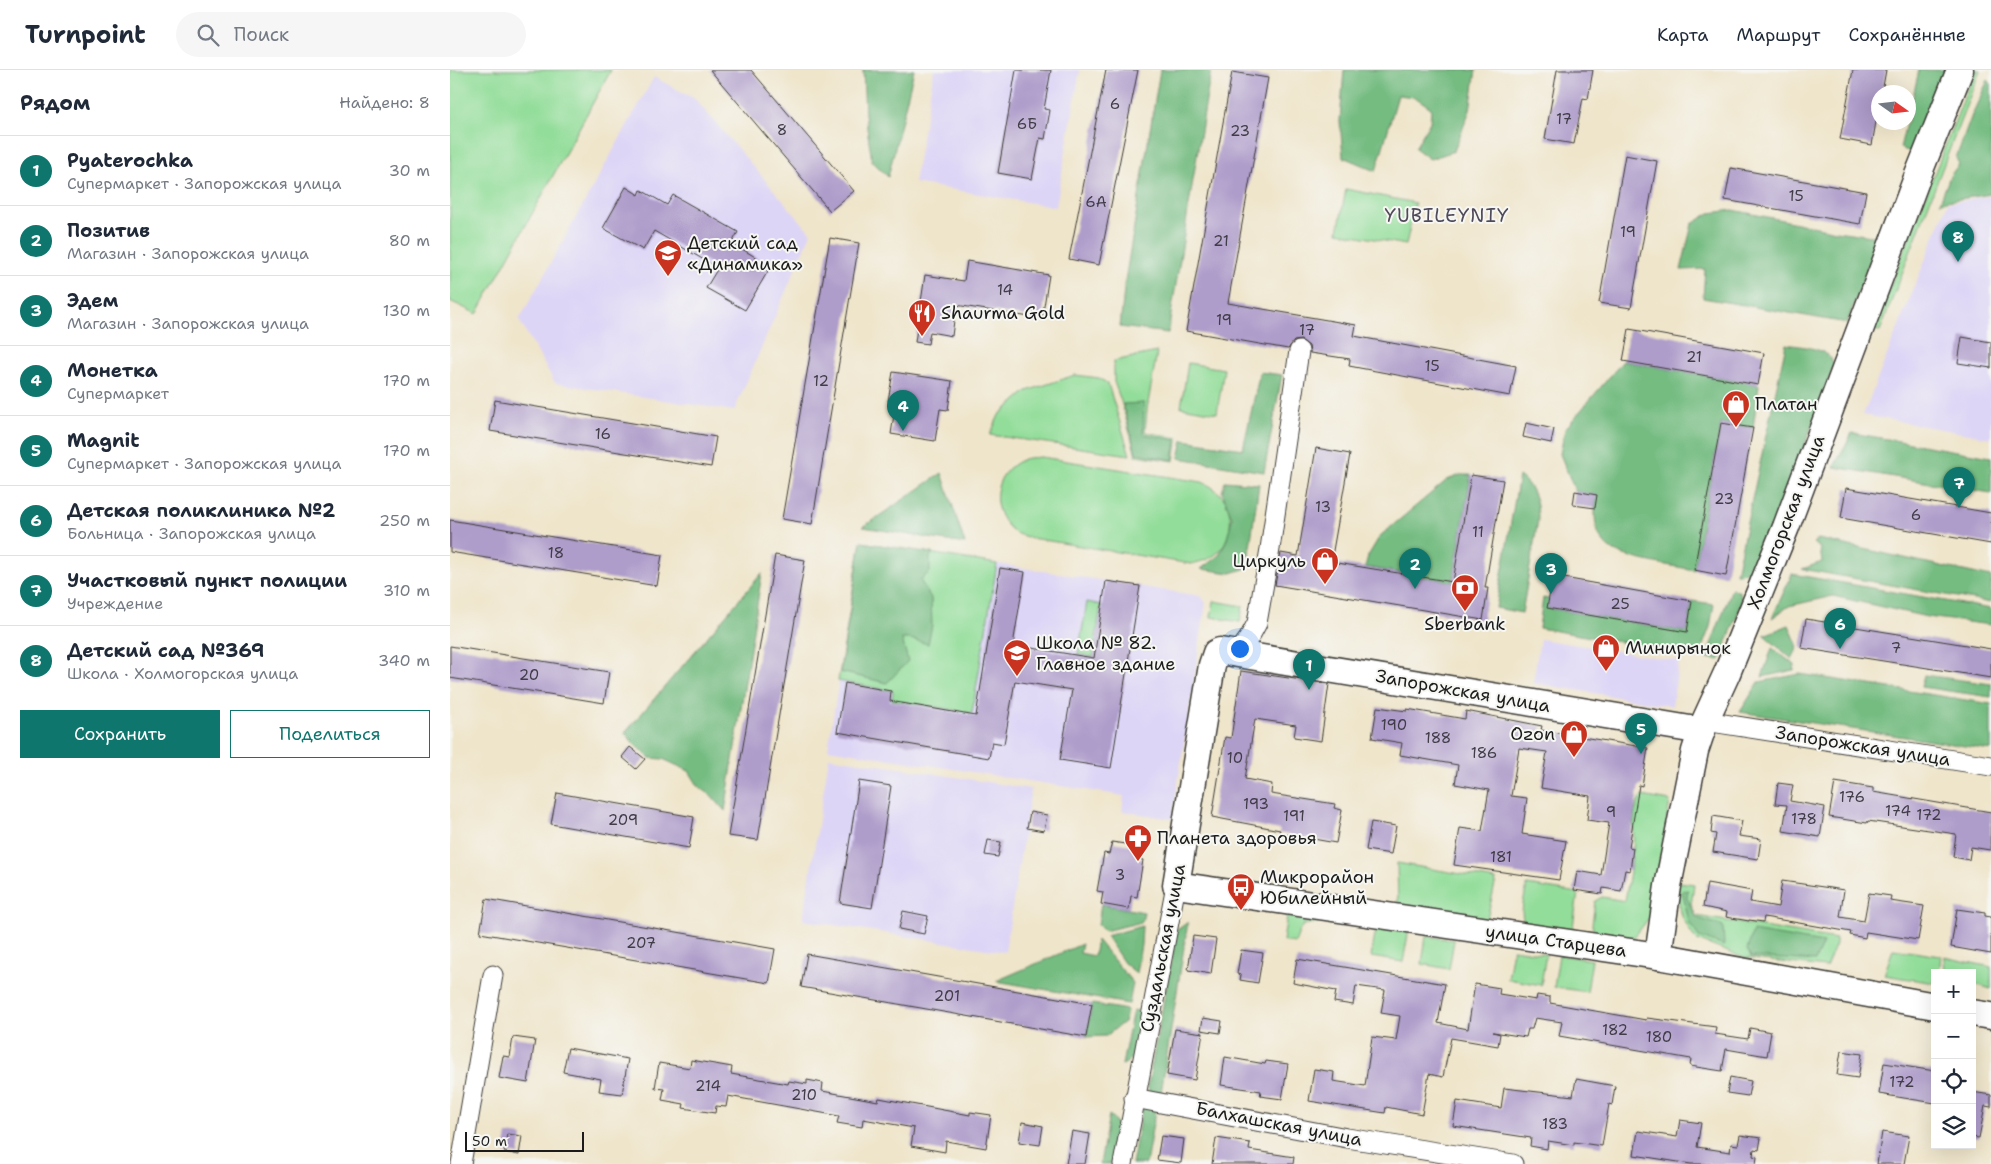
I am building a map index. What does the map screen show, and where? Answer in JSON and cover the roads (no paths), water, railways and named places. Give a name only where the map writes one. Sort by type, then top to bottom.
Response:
[{"type":"main road","name":"Холмогорская улица","points":[[1658,956],[1668,886],[1688,777],[1703,726],[1727,673],[1786,527],[1914,184],[1960,70]]},
{"type":"main road","name":"Запорожская улица","points":[[1231,652],[1703,726]]},
{"type":"main road","name":"Суздальская улица","points":[[1176,885],[1213,660],[1216,653],[1231,652]]},
{"type":"main road","name":"улица Старцева","points":[[1176,885],[1658,956],[1931,1005]]},
{"type":"main road","points":[[1976,1014],[1991,1016]]},
{"type":"street","points":[[1231,652],[1250,638],[1257,623],[1299,351]]},
{"type":"street","name":"Запорожская улица","points":[[1703,726],[1991,766]]},
{"type":"street","name":"Суздальская улица","points":[[1123,1164],[1134,1098],[1176,885]]},
{"type":"street","points":[[461,1164],[493,974]]},
{"type":"street","name":"Балхашская улица","points":[[1134,1098],[1347,1138],[1512,1164]]},
{"type":"place","name":"Детский сад №369","points":[[1958,262]]},
{"type":"place","name":"Детский сад «Динамика»","points":[[668,277]]},
{"type":"place","name":"Shaurma Gold","points":[[922,337]]},
{"type":"place","name":"Платан","points":[[1736,428]]},
{"type":"place","name":"Монетка","points":[[903,431]]},
{"type":"place","name":"Участковый пункт полиции","points":[[1959,508]]},
{"type":"place","name":"Циркуль","points":[[1325,585]]},
{"type":"place","name":"Позитив","points":[[1415,589]]},
{"type":"place","name":"Эдем","points":[[1551,594]]},
{"type":"place","name":"Sberbank","points":[[1465,612]]},
{"type":"place","name":"Детская поликлиника №2","points":[[1840,649]]},
{"type":"place","name":"Минирынок","points":[[1606,672]]},
{"type":"place","name":"Школа № 82. Главное здание","points":[[1017,677]]},
{"type":"place","name":"Pyaterochka","points":[[1309,690]]},
{"type":"place","name":"Magnit","points":[[1641,754]]},
{"type":"place","name":"Ozon","points":[[1574,758]]},
{"type":"place","name":"Планета здоровья","points":[[1138,862]]},
{"type":"place","name":"Микрорайон Юбилейный","points":[[1241,911]]},
{"type":"district","name":"YUBILEYNIY","points":[[1447,215]]}]
